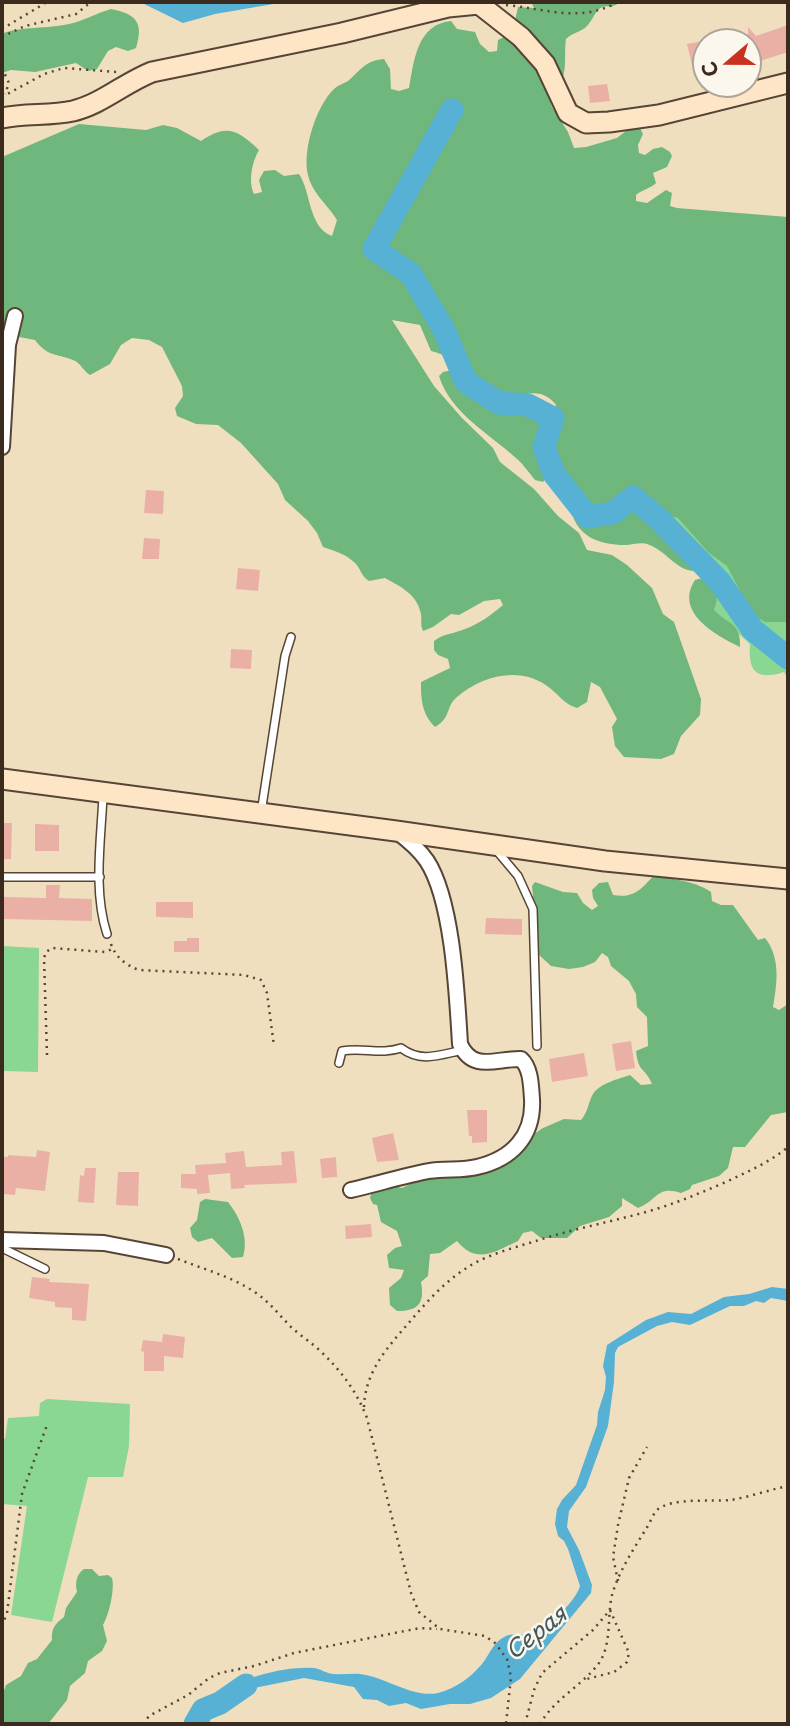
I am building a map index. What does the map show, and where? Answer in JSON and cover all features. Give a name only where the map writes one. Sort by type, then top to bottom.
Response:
[{"type":"street","points":[[2,118],[73,111],[101,101],[131,80],[152,72],[342,33],[449,7],[480,3],[521,37],[545,64],[568,113],[586,123],[659,115],[788,83]]},
{"type":"street","points":[[2,447],[8,345],[15,316]]},
{"type":"street","points":[[2,779],[605,861],[788,879]]},
{"type":"street","points":[[351,1190],[431,1171],[477,1167],[494,1161],[514,1149],[526,1135],[533,1110],[530,1079],[521,1059],[486,1063],[474,1061],[465,1055],[460,1044],[448,920],[438,887],[427,862],[416,847],[397,831]]},
{"type":"street","points":[[2,1240],[103,1243],[166,1255]]},
{"type":"lane","points":[[261,813],[285,656],[291,637]]},
{"type":"lane","points":[[103,793],[100,877],[103,921],[107,934]]},
{"type":"lane","points":[[493,846],[518,876],[533,909],[537,1046]]},
{"type":"lane","points":[[2,877],[100,877]]},
{"type":"lane","points":[[339,1063],[342,1051],[350,1050],[387,1053],[401,1048],[414,1057],[436,1056],[463,1050]]},
{"type":"lane","points":[[2,1248],[45,1269]]},
{"type":"path","points":[[2,29],[47,2]]},
{"type":"path","points":[[2,37],[24,26],[76,14],[90,2]]},
{"type":"path","points":[[480,3],[565,14],[602,10],[618,2]]},
{"type":"path","points":[[2,68],[9,83],[4,96]]},
{"type":"path","points":[[4,96],[44,74],[64,68],[152,72]]},
{"type":"path","points":[[107,934],[113,949],[127,965],[139,970],[244,975],[261,980],[267,993],[274,1046]]},
{"type":"path","points":[[47,1055],[46,952],[52,948],[105,952],[113,949]]},
{"type":"path","points":[[364,1411],[365,1392],[370,1376],[383,1353],[432,1298],[464,1269],[482,1258],[512,1248],[695,1196],[758,1167],[788,1147]]},
{"type":"path","points":[[166,1255],[252,1290],[273,1306],[339,1370],[357,1394],[381,1468],[411,1593],[419,1612],[440,1629]]},
{"type":"path","points":[[2,1626],[7,1613],[22,1494],[47,1425]]},
{"type":"path","points":[[618,1581],[613,1557],[618,1525],[629,1478],[647,1447]]},
{"type":"path","points":[[540,1724],[563,1695],[600,1661],[607,1637],[610,1610],[624,1565],[657,1510],[668,1505],[694,1501],[732,1500],[788,1485]]},
{"type":"path","points":[[580,1681],[614,1672],[627,1662],[629,1653],[610,1610]]},
{"type":"path","points":[[524,1724],[542,1673],[583,1639],[610,1610]]},
{"type":"path","points":[[143,1724],[149,1716],[188,1695],[209,1678],[220,1673],[254,1666],[294,1653],[420,1628],[485,1636],[495,1643],[507,1659],[511,1676],[506,1724]]},
{"type":"green space","points":[[531,2],[622,2],[611,7],[602,7],[586,27],[566,39],[562,80],[532,44],[527,29],[515,21],[518,7],[534,8]]},
{"type":"green space","points":[[111,9],[127,14],[136,21],[139,32],[136,48],[128,51],[116,47],[108,51],[97,69],[88,71],[76,63],[35,72],[11,70],[2,73],[2,34],[69,24]]},
{"type":"green space","points":[[451,21],[457,29],[475,32],[480,44],[489,52],[497,51],[498,40],[504,37],[513,39],[536,63],[552,107],[568,132],[574,148],[617,138],[631,127],[640,128],[643,134],[638,145],[639,153],[645,155],[662,147],[670,152],[672,156],[667,167],[653,173],[656,183],[636,195],[636,201],[647,203],[666,190],[672,193],[670,206],[677,208],[788,217],[788,622],[765,622],[752,614],[727,566],[709,553],[678,518],[661,514],[640,491],[628,490],[606,511],[592,509],[572,490],[545,439],[556,405],[548,398],[532,393],[499,399],[483,394],[449,358],[431,351],[420,325],[392,320],[434,386],[493,448],[500,462],[534,489],[558,516],[579,533],[587,550],[612,555],[627,565],[652,588],[663,614],[674,622],[701,699],[700,715],[681,736],[674,754],[661,759],[624,757],[615,746],[612,727],[617,719],[600,687],[591,682],[587,702],[577,708],[540,682],[528,677],[515,675],[491,678],[467,689],[457,697],[444,720],[435,727],[423,706],[421,682],[450,668],[448,659],[434,650],[434,641],[485,619],[503,605],[500,599],[484,601],[459,615],[451,614],[423,631],[419,607],[412,596],[385,578],[369,581],[352,560],[323,547],[308,521],[285,500],[278,484],[241,443],[218,425],[196,424],[177,416],[175,408],[183,396],[182,386],[162,347],[149,340],[132,338],[121,345],[110,364],[90,375],[75,361],[48,352],[35,340],[14,336],[11,329],[2,325],[2,157],[79,124],[146,130],[163,125],[177,128],[201,141],[218,132],[231,131],[244,137],[259,150],[252,172],[254,194],[262,192],[259,180],[264,171],[275,170],[284,176],[299,174],[318,225],[332,236],[337,220],[313,188],[307,165],[312,129],[322,106],[336,88],[367,64],[377,60],[384,59],[390,69],[391,89],[399,91],[409,88],[419,45],[424,36],[440,24]]},
{"type":"green space","points":[[444,351],[496,396],[531,397],[550,405],[551,433],[621,492],[632,487],[643,488],[673,512],[788,620],[788,679],[784,672],[760,674],[752,667],[750,644],[716,614],[711,603],[707,577],[697,557],[614,520],[601,524],[568,504],[545,469],[496,409],[478,403],[465,393]]},
{"type":"green space","points":[[452,370],[482,403],[542,415],[536,436],[548,459],[550,473],[543,482],[535,480],[520,461],[472,422],[452,401],[439,376]]},
{"type":"green space","points":[[638,503],[648,509],[672,533],[697,550],[703,558],[704,569],[696,571],[681,567],[647,544],[616,545],[591,538],[578,527],[571,510],[581,508],[602,522],[612,521],[617,512]]},
{"type":"green space","points":[[706,577],[716,592],[714,610],[736,628],[740,647],[709,629],[693,612],[690,592],[695,580]]},
{"type":"green space","points":[[656,873],[711,892],[712,901],[721,905],[733,905],[758,940],[765,938],[770,946],[776,963],[773,1007],[779,1010],[788,1004],[788,1112],[771,1115],[745,1147],[733,1147],[728,1168],[719,1176],[692,1185],[681,1193],[662,1192],[638,1208],[622,1198],[622,1206],[609,1217],[580,1226],[567,1238],[541,1238],[532,1231],[523,1233],[518,1241],[486,1254],[472,1253],[457,1241],[440,1253],[430,1254],[428,1276],[421,1282],[421,1301],[415,1308],[397,1311],[390,1305],[389,1288],[401,1278],[404,1270],[389,1268],[387,1255],[402,1246],[397,1231],[381,1222],[377,1205],[373,1204],[370,1198],[373,1187],[387,1184],[402,1188],[433,1173],[447,1162],[455,1162],[462,1167],[484,1167],[543,1128],[564,1119],[581,1120],[593,1094],[605,1084],[630,1075],[641,1085],[652,1084],[638,1063],[636,1051],[648,1046],[647,1017],[637,1007],[636,994],[629,981],[611,966],[608,957],[602,953],[595,962],[583,967],[569,969],[551,966],[539,955],[529,904],[535,882],[563,892],[577,893],[583,903],[592,910],[598,906],[592,890],[599,883],[608,882],[613,895],[633,894]]},
{"type":"green space","points":[[2,946],[39,948],[38,1072],[2,1071]]},
{"type":"green space","points":[[205,1199],[228,1202],[232,1208],[244,1235],[243,1257],[232,1258],[212,1238],[198,1242],[192,1237],[190,1228],[197,1220],[200,1202]]},
{"type":"green space","points":[[47,1399],[130,1404],[129,1446],[123,1477],[88,1477],[52,1622],[11,1615],[27,1506],[2,1504],[2,1439],[5,1439],[8,1418],[39,1416],[40,1403]]},
{"type":"green space","points":[[84,1569],[92,1569],[99,1576],[108,1575],[112,1578],[111,1602],[103,1625],[107,1641],[102,1651],[88,1661],[85,1673],[70,1686],[67,1700],[48,1724],[2,1724],[2,1696],[6,1685],[21,1676],[28,1663],[37,1659],[52,1640],[53,1629],[64,1617],[66,1608],[77,1592],[77,1579]]},
{"type":"water","points":[[140,2],[285,2],[215,14],[183,23]]},
{"type":"water","points":[[772,1287],[788,1289],[788,1301],[771,1298],[764,1303],[756,1301],[744,1306],[730,1306],[690,1325],[672,1322],[657,1326],[618,1347],[615,1353],[608,1426],[586,1487],[569,1511],[567,1527],[592,1585],[591,1593],[520,1679],[491,1698],[470,1704],[421,1709],[406,1703],[389,1706],[377,1700],[363,1699],[354,1687],[304,1678],[254,1688],[224,1707],[218,1697],[237,1684],[263,1674],[303,1668],[314,1668],[331,1674],[362,1674],[411,1691],[438,1693],[456,1686],[472,1674],[502,1639],[509,1635],[532,1634],[545,1627],[567,1607],[580,1586],[568,1549],[558,1536],[555,1524],[557,1509],[576,1485],[597,1425],[605,1390],[603,1366],[607,1345],[646,1320],[668,1312],[691,1314],[724,1297],[749,1294]]},
{"type":"building","points":[[788,25],[788,52],[762,60],[762,34]]},
{"type":"building","points":[[692,43],[692,65],[687,44]]},
{"type":"building","points":[[607,84],[610,101],[590,103],[588,86]]},
{"type":"building","points":[[146,490],[164,491],[163,514],[144,513]]},
{"type":"building","points":[[144,538],[160,539],[159,559],[142,559]]},
{"type":"building","points":[[238,568],[260,570],[258,591],[236,589]]},
{"type":"building","points":[[231,649],[252,650],[251,669],[230,668]]},
{"type":"building","points":[[2,823],[12,823],[11,859],[2,859]]},
{"type":"building","points":[[35,824],[59,825],[59,851],[35,851]]},
{"type":"building","points":[[46,885],[60,885],[59,898],[92,899],[92,921],[3,919],[4,897],[46,898]]},
{"type":"building","points":[[156,902],[193,902],[193,918],[156,917]]},
{"type":"building","points":[[486,918],[522,919],[522,935],[485,934]]},
{"type":"building","points":[[187,938],[199,938],[199,952],[174,952],[174,941],[187,941]]},
{"type":"building","points":[[631,1041],[635,1068],[616,1071],[612,1044]]},
{"type":"building","points":[[584,1053],[588,1076],[552,1082],[549,1059]]},
{"type":"building","points":[[467,1110],[487,1110],[487,1142],[472,1143]]},
{"type":"building","points":[[393,1133],[399,1160],[377,1162],[372,1138]]},
{"type":"building","points":[[37,1150],[50,1152],[45,1191],[16,1188],[15,1195],[2,1194],[2,1157],[36,1157]]},
{"type":"building","points":[[244,1151],[246,1167],[282,1165],[281,1152],[294,1151],[297,1183],[244,1185],[245,1188],[231,1189],[230,1173],[208,1175],[210,1193],[197,1194],[197,1189],[181,1188],[181,1174],[196,1174],[195,1165],[226,1163],[225,1153]]},
{"type":"building","points":[[336,1157],[337,1177],[322,1178],[320,1159]]},
{"type":"building","points":[[85,1168],[96,1168],[94,1203],[78,1202],[80,1175],[84,1176]]},
{"type":"building","points":[[118,1172],[139,1172],[138,1206],[116,1205]]},
{"type":"building","points":[[371,1224],[372,1237],[346,1239],[345,1226]]},
{"type":"building","points":[[32,1277],[50,1279],[49,1282],[89,1284],[86,1321],[72,1320],[72,1308],[55,1307],[55,1302],[29,1298]]},
{"type":"building","points":[[163,1334],[185,1337],[183,1358],[164,1356],[164,1371],[144,1371],[144,1352],[141,1351],[143,1340],[162,1342]]},
{"type":"waterway","points":[[452,110],[374,249],[411,274],[444,330],[466,382],[499,403],[528,405],[553,418],[544,447],[554,474],[588,517],[613,513],[633,497],[661,521],[720,582],[753,630],[788,658]]},
{"type":"waterway","name":"Серая","points":[[195,1724],[203,1710],[220,1703],[246,1685]]}]
